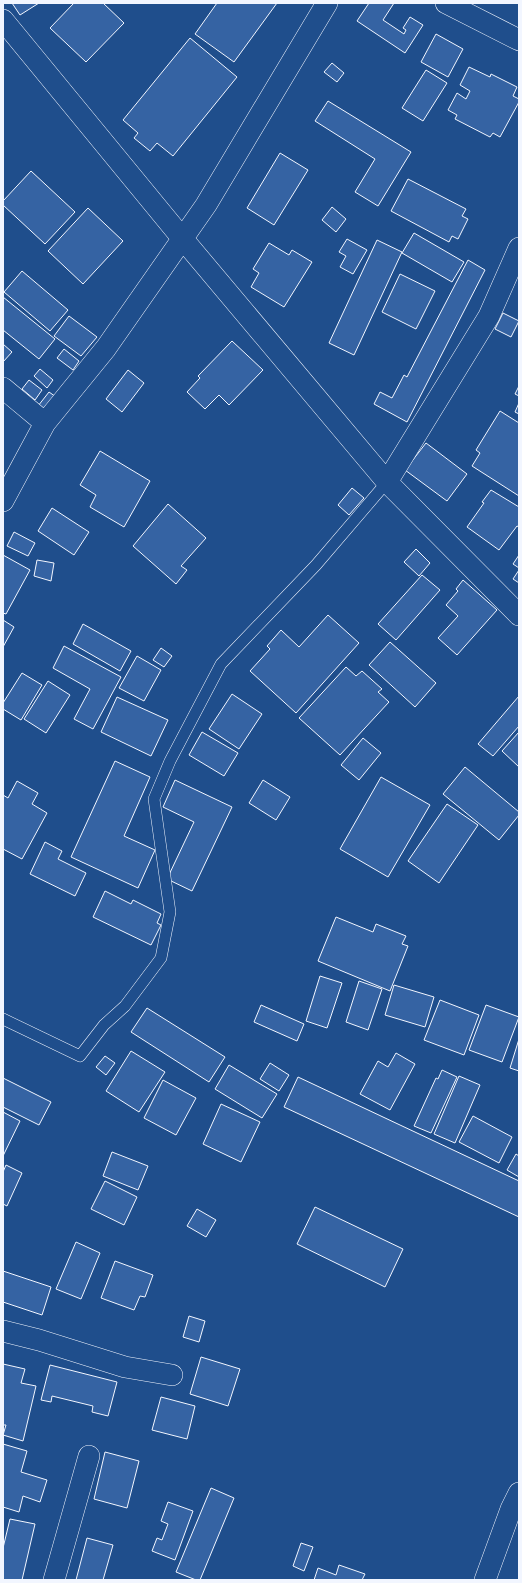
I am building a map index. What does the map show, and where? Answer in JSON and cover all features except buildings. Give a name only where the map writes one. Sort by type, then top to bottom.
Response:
[{"type":"street","points":[[3,501],[45,423],[106,348],[210,199],[327,3]]},
{"type":"street","points":[[446,3],[519,40]]},
{"type":"street","points":[[3,20],[182,238],[387,482],[519,615]]},
{"type":"street","points":[[387,482],[489,316],[519,248]]},
{"type":"street","points":[[3,388],[45,423]]},
{"type":"street","points":[[3,1331],[39,1340],[125,1367],[172,1375]]},
{"type":"street","points":[[54,1580],[89,1456]]},
{"type":"street","points":[[485,1580],[511,1509],[519,1493]]},
{"type":"lane","points":[[3,1019],[80,1056],[104,1026],[125,1006],[161,958],[170,912],[154,799],[170,761],[221,664],[316,565],[387,482]]}]
